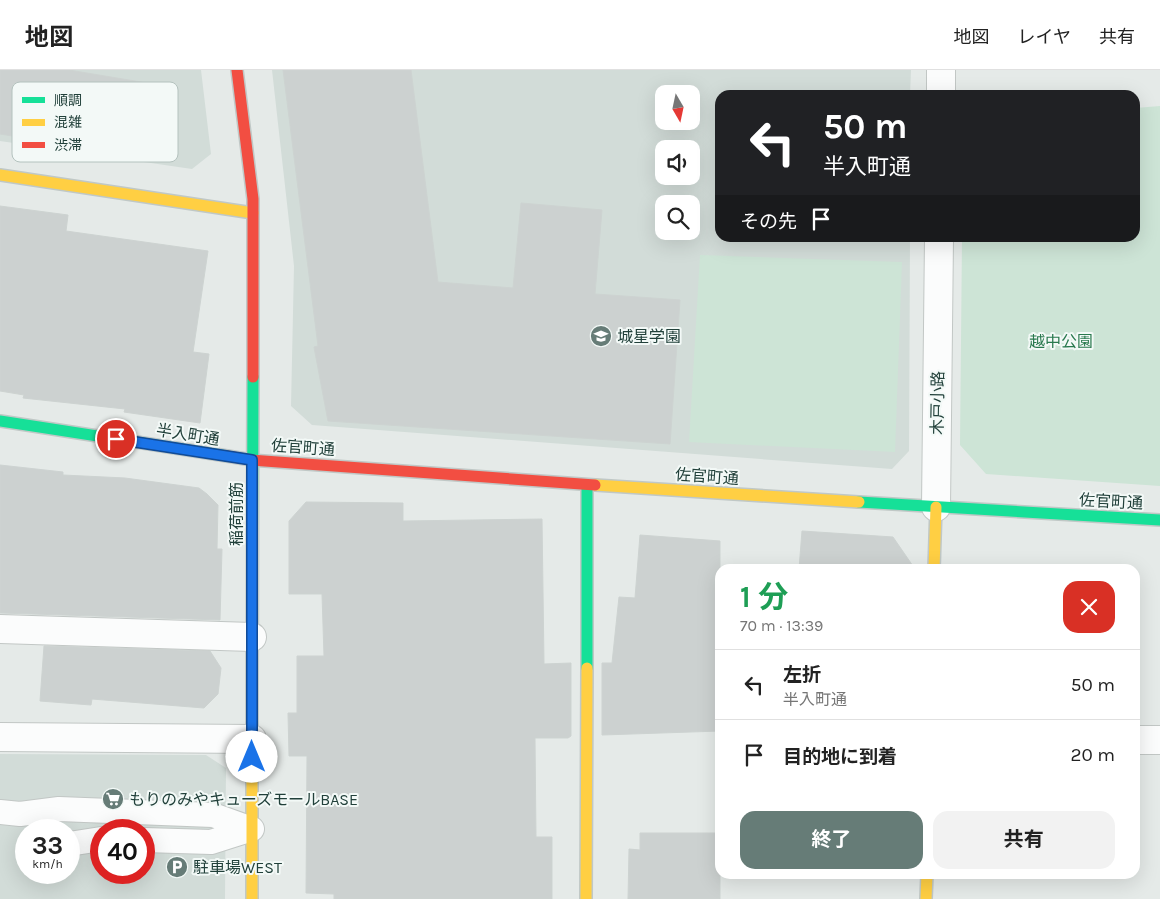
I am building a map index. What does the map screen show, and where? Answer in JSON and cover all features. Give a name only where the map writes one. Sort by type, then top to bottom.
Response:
[{"type":"street","name":"稲荷前筋","points":[[237,70],[253,213],[252,899]]},
{"type":"street","points":[[941,70],[941,90]]},
{"type":"street","points":[[0,175],[253,213]]},
{"type":"street","name":"木戸小路","points":[[934,564],[939,242]]},
{"type":"street","name":"半入町通","points":[[0,421],[252,460]]},
{"type":"street","name":"佐官町通","points":[[252,460],[587,485],[1160,520]]},
{"type":"street","points":[[586,899],[587,485]]},
{"type":"street","points":[[0,629],[252,637]]},
{"type":"street","points":[[0,738],[252,739]]},
{"type":"street","points":[[1140,740],[1160,740]]},
{"type":"street","points":[[926,899],[927,879]]},
{"type":"lane","points":[[16,819],[58,809],[213,815],[252,829]]},
{"type":"lane","points":[[155,840],[211,842],[252,829]]},
{"type":"shaded area","points":[[0,70],[201,70],[211,154],[192,169],[144,162],[178,162],[178,82],[12,82],[12,143],[0,141]]},
{"type":"shaded area","name":"城星学園","points":[[272,70],[911,70],[910,90],[715,90],[715,242],[910,242],[909,451],[892,469],[312,425],[291,406],[294,266]]},
{"type":"shaded area","name":"もりのみやキューズモールBASE","points":[[0,754],[206,755],[226,768],[225,899],[0,899]]},
{"type":"green space","name":"越中公園","points":[[1160,106],[1160,486],[986,474],[960,445],[962,242],[1140,242],[1140,108]]},
{"type":"green space","points":[[700,255],[902,262],[895,452],[689,442]]},
{"type":"building","points":[[0,70],[69,70],[141,82],[12,82],[12,136],[0,134]]},
{"type":"building","points":[[283,70],[411,70],[438,282],[513,288],[521,203],[602,210],[595,294],[680,300],[670,444],[328,421],[314,347],[318,346]]},
{"type":"building","points":[[0,206],[68,215],[66,231],[208,251],[193,352],[209,354],[200,423],[124,412],[125,409],[23,398],[24,395],[0,391]]},
{"type":"building","points":[[0,465],[63,472],[63,475],[125,478],[199,488],[218,505],[217,549],[222,549],[220,620],[0,613]]},
{"type":"building","points":[[306,502],[403,503],[403,521],[542,519],[544,664],[571,663],[571,736],[568,738],[535,738],[536,837],[552,837],[552,899],[334,899],[334,894],[306,893],[307,756],[289,756],[288,713],[297,713],[297,656],[324,656],[322,594],[289,594],[289,521]]},
{"type":"building","points":[[802,531],[893,537],[912,564],[799,564]]},
{"type":"building","points":[[640,535],[720,541],[720,564],[715,564],[715,731],[602,735],[602,663],[612,663],[619,597],[635,598]]},
{"type":"building","points":[[44,646],[210,651],[221,668],[218,694],[204,708],[92,699],[91,705],[40,701]]},
{"type":"building","points":[[640,833],[715,833],[715,879],[720,879],[720,899],[628,899],[629,849],[640,850]]},
{"type":"traffic: fast","points":[[252,693],[253,377]]},
{"type":"traffic: fast","points":[[0,421],[227,456]]},
{"type":"traffic: fast","points":[[587,485],[587,668]]},
{"type":"traffic: fast","points":[[859,502],[1160,520]]},
{"type":"traffic: slow","points":[[0,175],[253,213]]},
{"type":"traffic: slow","points":[[595,485],[859,502]]},
{"type":"traffic: slow","points":[[934,564],[936,507]]},
{"type":"traffic: slow","points":[[586,899],[587,668]]},
{"type":"traffic: slow","points":[[252,693],[252,899]]},
{"type":"traffic: slow","points":[[926,899],[927,879]]},
{"type":"traffic: jam","points":[[237,70],[253,199],[253,377]]},
{"type":"traffic: jam","points":[[227,456],[252,460],[595,485]]},
{"type":"place","name":"城星学園","points":[[601,336]]},
{"type":"place","name":"もりのみやキューズモールBASE","points":[[113,799]]},
{"type":"place","name":"駐車場WEST","points":[[177,867]]},
{"type":"route","points":[[116,439],[252,460],[252,757]]}]
